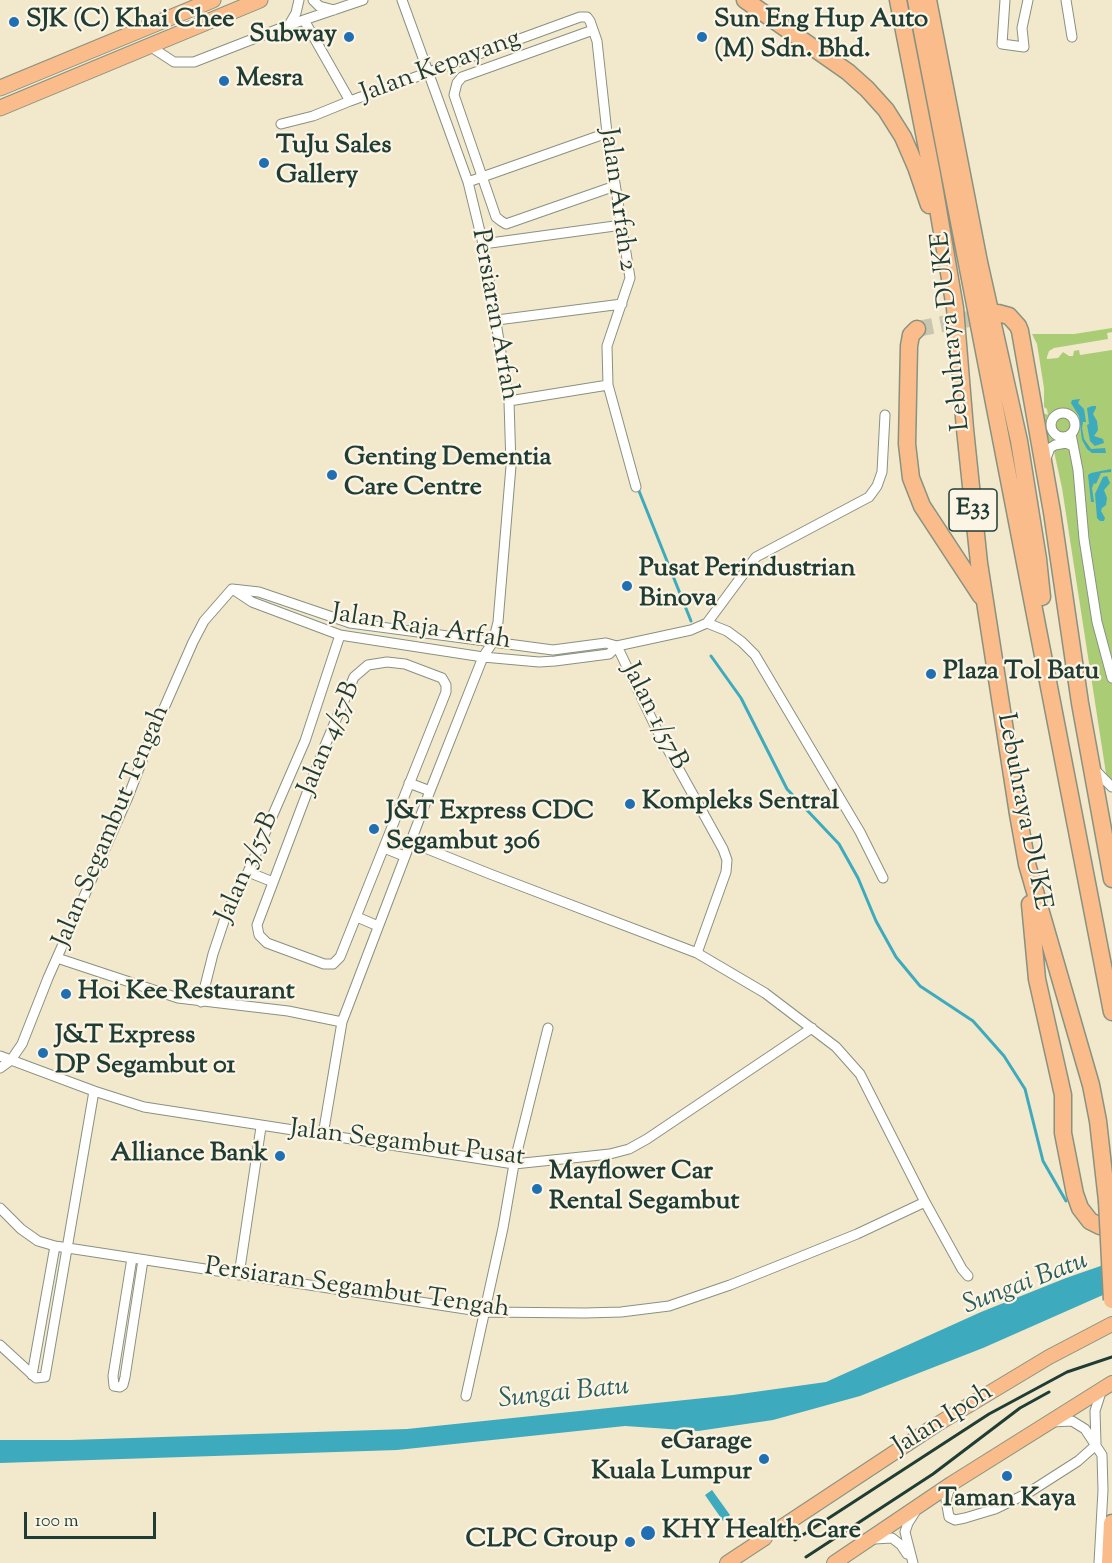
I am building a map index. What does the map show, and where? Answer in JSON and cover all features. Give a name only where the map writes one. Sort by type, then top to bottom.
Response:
[{"type":"highway","points":[[0,88],[213,0]]},
{"type":"highway","points":[[0,108],[260,0]]},
{"type":"highway","points":[[745,0],[848,72],[886,110],[903,138],[920,177],[955,308]]},
{"type":"highway","name":"Lebuhraya DUKE","points":[[898,0],[955,308],[965,429],[984,601],[1027,864],[1091,1085],[1098,1121],[1107,1201],[1112,1300]]},
{"type":"highway","name":"Lebuhraya DUKE","points":[[916,0],[1112,1012]]},
{"type":"highway","points":[[928,0],[979,262],[1018,441],[1038,559],[1054,714]]},
{"type":"highway","points":[[936,0],[965,159],[979,262]]},
{"type":"highway","points":[[921,27],[968,206]]},
{"type":"highway","points":[[998,313],[1009,316],[1018,326],[1045,409],[1044,468],[1090,763],[1112,879]]},
{"type":"highway","points":[[917,329],[911,335],[909,346],[907,444],[911,478],[922,506],[984,601]]},
{"type":"highway","points":[[1018,441],[1070,640]]},
{"type":"highway","points":[[1080,848],[1084,789],[1090,763]]},
{"type":"highway","points":[[1027,864],[1037,979],[1063,1095],[1062,1125],[1065,1144],[1080,1208],[1090,1221],[1108,1226]]},
{"type":"highway","points":[[1099,939],[1112,979]]},
{"type":"highway","points":[[1110,1563],[1112,1523]]},
{"type":"main road","name":"Jalan Ipoh","points":[[780,1528],[936,1425],[1049,1357],[1108,1325]]},
{"type":"main road","points":[[834,1563],[951,1484],[1107,1386]]},
{"type":"main road","points":[[727,1563],[765,1538]]},
{"type":"street","points":[[289,25],[296,13],[299,0]]},
{"type":"street","points":[[313,0],[319,6],[334,10]]},
{"type":"street","points":[[148,45],[174,62],[194,62],[289,25],[363,0]]},
{"type":"street","name":"Persiaran Arfah","points":[[402,0],[468,182],[483,244],[509,401],[511,466],[498,622],[493,642]]},
{"type":"street","points":[[1005,0],[1002,44],[1024,47],[1022,28],[1028,0]]},
{"type":"street","points":[[1066,0],[1072,37]]},
{"type":"street","name":"Jalan Kepayang","points":[[304,20],[350,101],[580,17],[586,17]]},
{"type":"street","name":"Jalan Arfah 2","points":[[586,17],[597,41],[607,133],[630,278],[607,346],[609,385],[636,487]]},
{"type":"street","points":[[593,30],[462,77],[457,83],[454,95],[496,217],[506,224],[615,186]]},
{"type":"street","points":[[281,124],[313,116],[350,101]]},
{"type":"street","points":[[468,182],[607,133]]},
{"type":"street","points":[[483,244],[622,225]]},
{"type":"street","points":[[497,320],[622,304]]},
{"type":"street","points":[[509,401],[609,385]]},
{"type":"street","points":[[1045,409],[1052,420],[1052,427],[1056,434],[1067,435]]},
{"type":"street","points":[[1044,468],[1050,448],[1075,428],[1073,417],[1063,412],[1045,409]]},
{"type":"street","points":[[883,878],[860,832],[755,655],[727,631],[707,623],[756,557],[869,497],[877,486],[882,472],[885,415]]},
{"type":"street","points":[[1067,435],[1073,447],[1079,479],[1084,539],[1096,616],[1112,678]]},
{"type":"street","points":[[1050,448],[1066,443],[1073,447]]},
{"type":"street","name":"Jalan Raja Arfah","points":[[232,589],[259,592],[350,623],[553,650],[606,643],[617,646],[691,630],[707,623]]},
{"type":"street","name":"Jalan Raja Arfah","points":[[232,589],[252,602],[340,635],[483,657],[539,662],[555,661],[609,654],[617,646]]},
{"type":"street","name":"Jalan Segambut Tengah","points":[[0,1068],[11,1060],[22,1044],[193,642],[204,621],[232,589]]},
{"type":"street","name":"Jalan 3/57B","points":[[201,1002],[227,912],[248,873],[305,741],[340,635]]},
{"type":"street","points":[[323,1135],[342,1022],[404,856],[483,657],[493,642]]},
{"type":"street","name":"Jalan 1/57B","points":[[617,646],[656,728],[727,860],[726,872],[697,952]]},
{"type":"street","name":"Jalan 4/57B","points":[[387,662],[405,663],[441,678],[446,684],[446,692],[357,918],[340,957],[333,964],[324,964],[267,943],[259,935],[258,925],[324,748],[354,677],[368,665],[387,662]]},
{"type":"street","points":[[305,741],[324,748]]},
{"type":"street","points":[[1090,763],[1112,787]]},
{"type":"street","points":[[409,783],[430,791]]},
{"type":"street","points":[[1107,854],[1112,826]]},
{"type":"street","points":[[410,842],[697,952],[765,993],[812,1028],[836,1047],[860,1074],[925,1202],[968,1276]]},
{"type":"street","points":[[384,848],[404,856]]},
{"type":"street","points":[[248,873],[273,882]]},
{"type":"street","points":[[357,918],[378,926]]},
{"type":"street","points":[[57,958],[161,994],[342,1022]]},
{"type":"street","points":[[466,1395],[514,1164],[549,1028]]},
{"type":"street","name":"Jalan Segambut Pusat","points":[[0,1056],[144,1107],[261,1127],[514,1164],[610,1154],[629,1149],[812,1028]]},
{"type":"street","points":[[0,1345],[33,1375],[45,1377],[94,1091]]},
{"type":"street","points":[[239,1275],[261,1127]]},
{"type":"street","name":"Persiaran Segambut Tengah","points":[[2,1214],[38,1240],[55,1246],[143,1260],[485,1312],[621,1312],[669,1306],[730,1285],[857,1234],[925,1202]]},
{"type":"street","points":[[33,1375],[55,1246]]},
{"type":"street","points":[[132,1258],[113,1376],[114,1386],[120,1387],[126,1377],[143,1260]]},
{"type":"street","points":[[1096,1445],[1095,1411],[1107,1386]]},
{"type":"street","points":[[1048,1422],[1072,1421],[1085,1429],[1101,1455],[1108,1490],[1099,1563]]},
{"type":"street","points":[[951,1484],[946,1500],[949,1517],[955,1521],[995,1509],[1028,1493],[1078,1461],[1096,1445]]},
{"type":"street","points":[[912,1562],[905,1532],[919,1505]]},
{"type":"street","points":[[869,1539],[892,1538],[901,1545],[912,1562]]},
{"type":"green space","points":[[1112,328],[1112,332],[1107,333],[1108,339],[1054,348],[1049,351],[1047,359],[1058,358],[1063,352],[1073,356],[1074,351],[1079,350],[1080,355],[1112,350],[1112,781],[1107,780],[1062,488],[1052,442],[1045,451],[1040,412],[1048,415],[1044,407],[1044,388],[1037,344],[1032,334],[1074,334]]},
{"type":"water","points":[[1080,399],[1078,403],[1084,409],[1086,422],[1083,422],[1082,428],[1084,439],[1091,449],[1105,448],[1106,453],[1092,453],[1082,440],[1079,416],[1071,403],[1072,400]]},
{"type":"water","points":[[1096,406],[1093,414],[1098,430],[1094,436],[1103,439],[1104,443],[1095,446],[1090,441],[1087,425],[1089,424],[1087,408]]},
{"type":"water","points":[[1111,469],[1111,472],[1101,473],[1096,484],[1094,483],[1092,488],[1094,502],[1091,502],[1088,475]]},
{"type":"water","points":[[1107,476],[1110,483],[1104,490],[1107,498],[1106,505],[1101,511],[1105,518],[1104,521],[1100,521],[1097,518],[1095,494],[1103,477]]},
{"type":"water","points":[[1112,1262],[1112,1291],[983,1348],[860,1396],[773,1420],[698,1431],[625,1426],[397,1450],[0,1463],[0,1440],[71,1440],[407,1429],[733,1395],[826,1382],[981,1312]]},
{"type":"water","points":[[712,1490],[730,1515],[723,1521],[705,1495]]},
{"type":"waterway","points":[[639,491],[691,621]]},
{"type":"waterway","points":[[711,656],[741,698],[787,789],[839,844],[896,957],[920,986],[973,1021],[1004,1056],[1025,1089],[1043,1161],[1066,1201]]},
{"type":"tunnel","points":[[917,329],[990,315]]},
{"type":"railway","points":[[795,1540],[989,1414],[1067,1372],[1112,1357]]},
{"type":"railway","points":[[806,1557],[933,1474],[1020,1408],[1049,1392]]},
{"type":"place","name":"SJK (C) Khai Chee","points":[[14,22]]},
{"type":"place","name":"Subway","points":[[349,37]]},
{"type":"place","name":"Sun Eng Hup Auto (M) Sdn. Bhd.","points":[[702,37]]},
{"type":"place","name":"Mesra","points":[[224,81]]},
{"type":"place","name":"TuJu Sales Gallery","points":[[264,163]]},
{"type":"place","name":"Genting Dementia Care Centre","points":[[332,475]]},
{"type":"place","name":"Pusat Perindustrian Binova","points":[[627,586]]},
{"type":"place","name":"Plaza Tol Batu","points":[[931,674]]},
{"type":"place","name":"Kompleks Sentral","points":[[630,804]]},
{"type":"place","name":"J&T Express CDC Segambut 306","points":[[374,829]]},
{"type":"place","name":"Hoi Kee Restaurant","points":[[66,994]]},
{"type":"place","name":"J&T Express DP Segambut 01","points":[[43,1053]]},
{"type":"place","name":"Alliance Bank","points":[[280,1156]]},
{"type":"place","name":"Mayflower Car Rental Segambut","points":[[537,1189]]},
{"type":"place","name":"eGarage Kuala Lumpur","points":[[764,1459]]},
{"type":"place","name":"Taman Kaya","points":[[1007,1476]]},
{"type":"place","name":"KHY Health Care","points":[[648,1533]]},
{"type":"place","name":"CLPC Group","points":[[630,1542]]},
{"type":"water label","name":"Sungai Batu","points":[[1026,1285]]},
{"type":"water label","name":"Sungai Batu","points":[[564,1395]]}]
